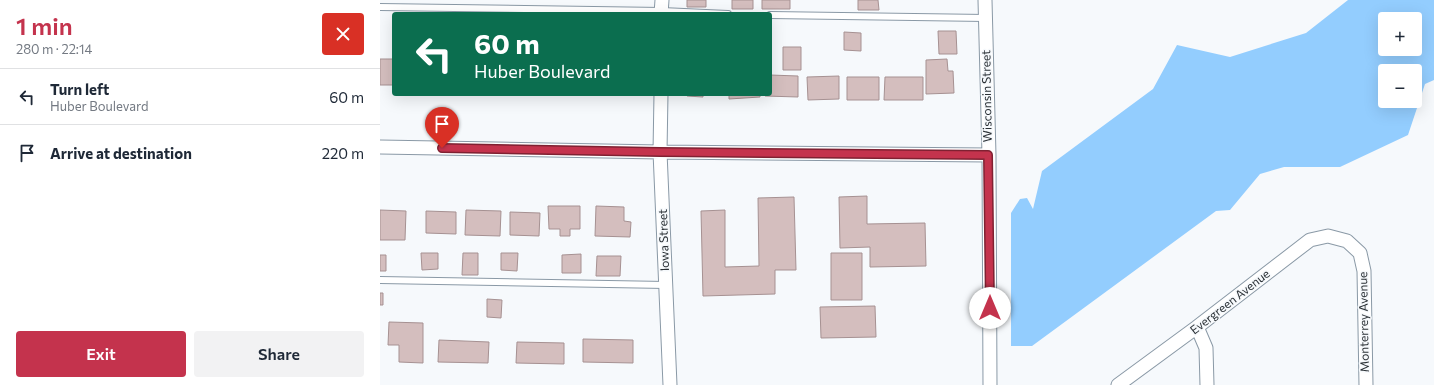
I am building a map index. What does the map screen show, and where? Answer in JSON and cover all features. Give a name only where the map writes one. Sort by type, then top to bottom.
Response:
[{"type":"street","name":"Wisconsin Street","points":[[985,0],[990,385]]},
{"type":"street","name":"Iowa Street","points":[[661,96],[660,152],[670,385]]},
{"type":"street","points":[[380,147],[660,152],[988,155]]},
{"type":"street","name":"Evergreen Avenue","points":[[1118,385],[1197,327],[1310,240],[1328,236],[1347,241]]},
{"type":"street","name":"Monterrey Avenue","points":[[1347,241],[1360,253],[1364,271],[1366,385]]},
{"type":"street","points":[[1197,327],[1206,348],[1207,385]]},
{"type":"lane","points":[[380,7],[662,8],[706,12]]},
{"type":"lane","points":[[772,15],[986,18]]},
{"type":"lane","points":[[380,280],[666,285]]},
{"type":"water","points":[[1348,0],[1434,0],[1434,80],[1425,84],[1422,93],[1422,64],[1378,64],[1378,108],[1417,108],[1408,135],[1340,167],[1284,167],[1260,174],[1230,210],[1216,211],[1032,346],[1011,346],[1011,213],[1020,199],[1027,198],[1033,209],[1042,171],[1153,89],[1177,45],[1230,57],[1306,33]]},
{"type":"building","points":[[687,0],[706,0],[706,7],[687,7]]},
{"type":"building","points":[[732,0],[753,0],[753,9],[732,9]]},
{"type":"building","points":[[762,0],[790,0],[790,9],[762,9]]},
{"type":"building","points":[[858,0],[878,0],[879,10],[858,10]]},
{"type":"building","points":[[938,31],[956,31],[957,54],[939,54]]},
{"type":"building","points":[[844,32],[861,33],[861,51],[844,50]]},
{"type":"building","points":[[783,47],[801,47],[801,70],[783,70]]},
{"type":"building","points":[[380,59],[392,59],[392,85],[380,85]]},
{"type":"building","points":[[947,59],[948,71],[953,71],[954,93],[926,94],[926,60]]},
{"type":"building","points":[[772,75],[798,76],[798,97],[765,96],[772,96]]},
{"type":"building","points":[[839,76],[839,99],[808,100],[807,77]]},
{"type":"building","points":[[847,77],[879,77],[879,100],[847,100]]},
{"type":"building","points":[[885,77],[923,77],[923,100],[884,100]]},
{"type":"building","points":[[729,96],[760,96],[760,97],[729,99]]},
{"type":"building","points":[[867,196],[867,224],[925,223],[926,266],[870,267],[870,247],[840,248],[839,197]]},
{"type":"building","points":[[794,197],[796,270],[775,270],[775,294],[703,296],[701,211],[725,210],[725,267],[759,266],[758,198]]},
{"type":"building","points":[[548,206],[580,206],[580,229],[570,229],[570,236],[560,236],[560,229],[549,229]]},
{"type":"building","points":[[596,206],[624,207],[624,221],[631,222],[630,237],[595,236]]},
{"type":"building","points":[[380,210],[406,211],[405,240],[380,240]]},
{"type":"building","points":[[466,210],[501,211],[500,236],[465,235]]},
{"type":"building","points":[[426,211],[456,212],[456,234],[426,233]]},
{"type":"building","points":[[510,212],[540,213],[539,236],[510,235]]},
{"type":"building","points":[[421,253],[438,253],[438,269],[422,270]]},
{"type":"building","points":[[463,253],[478,253],[478,275],[462,275]]},
{"type":"building","points":[[501,253],[518,253],[517,271],[501,270]]},
{"type":"building","points":[[831,253],[862,253],[862,300],[831,300]]},
{"type":"building","points":[[581,254],[581,273],[562,273],[562,255]]},
{"type":"building","points":[[380,255],[386,255],[386,271],[380,271]]},
{"type":"building","points":[[597,256],[621,256],[620,276],[596,276]]},
{"type":"building","points":[[380,293],[383,293],[383,305],[380,305]]},
{"type":"building","points":[[487,299],[502,300],[501,318],[487,317]]},
{"type":"building","points":[[875,306],[876,337],[821,338],[820,307]]},
{"type":"building","points":[[389,322],[423,323],[423,363],[399,362],[399,345],[388,345]]},
{"type":"building","points":[[583,339],[633,340],[633,363],[583,362]]},
{"type":"building","points":[[439,340],[489,342],[488,363],[438,362]]},
{"type":"building","points":[[517,342],[564,343],[564,364],[516,363]]},
{"type":"route","points":[[442,148],[660,152],[988,155],[990,308]]}]
